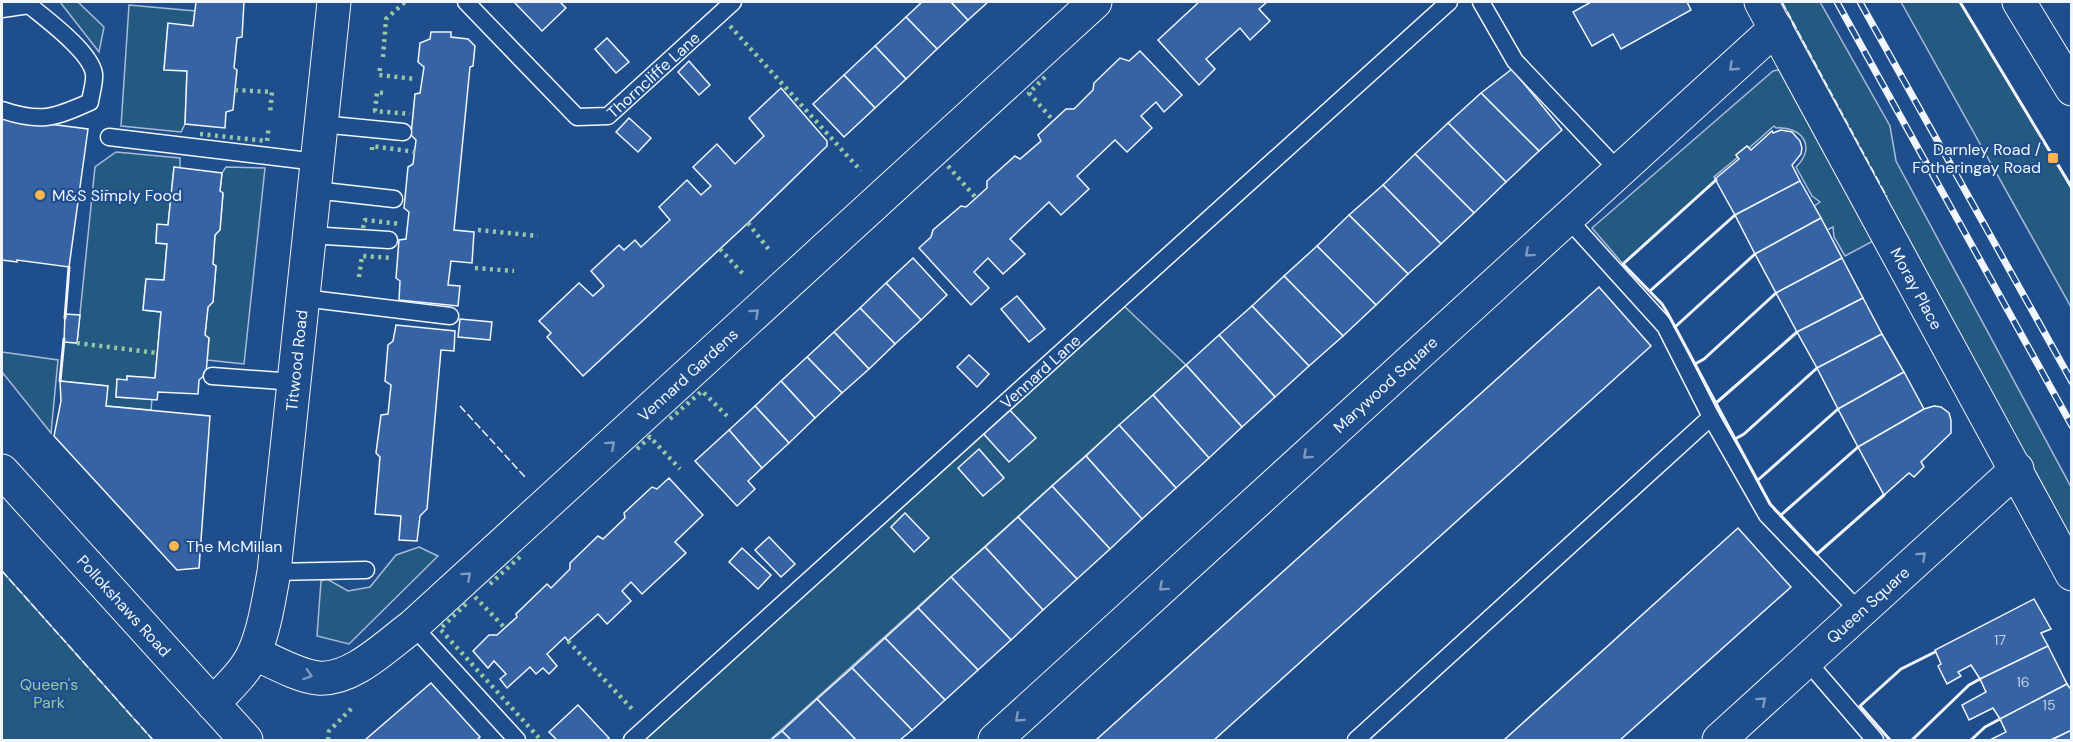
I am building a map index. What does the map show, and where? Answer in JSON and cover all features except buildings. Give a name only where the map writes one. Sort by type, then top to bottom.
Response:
[{"type":"street","name":"Titwood Road","points":[[213,704],[241,673],[254,653],[266,614],[274,572],[334,2]]},
{"type":"street","name":"Vennard Gardens","points":[[254,653],[286,668],[317,678],[337,677],[355,669],[413,626],[1095,2]]},
{"type":"street","points":[[2019,2],[2072,89]]},
{"type":"street","name":"Marywood Square","points":[[994,741],[1619,171],[1768,15]]},
{"type":"street","name":"Moray Place","points":[[1768,15],[2017,469],[2072,574]]},
{"type":"street","name":"Queen Square","points":[[1719,741],[2017,469]]},
{"type":"street","name":"Pollokshaws Road","points":[[2,471],[246,741]]},
{"type":"lane","name":"Thorncliffe Lane","points":[[466,2],[577,117],[608,116],[733,2]]},
{"type":"lane","name":"Vennard Lane","points":[[632,741],[1449,2]]},
{"type":"lane","points":[[1481,2],[1515,61],[1619,171]]},
{"type":"lane","points":[[2,9],[29,5],[68,36],[94,73],[90,102],[66,113],[46,118],[2,110]]},
{"type":"lane","points":[[321,124],[402,132]]},
{"type":"lane","points":[[109,137],[316,176],[394,200]]},
{"type":"lane","points":[[1567,218],[1665,326],[1711,417],[1767,515],[1860,612]]},
{"type":"lane","points":[[310,235],[389,240]]},
{"type":"lane","points":[[303,298],[450,316]]},
{"type":"lane","points":[[212,376],[294,382]]},
{"type":"lane","points":[[1356,741],[1711,417]]},
{"type":"lane","points":[[274,572],[366,570]]},
{"type":"lane","points":[[413,626],[517,741]]},
{"type":"lane","points":[[1806,661],[1875,741]]},
{"type":"green space","points":[[60,2],[78,2],[104,27],[99,52]]},
{"type":"green space","points":[[1782,2],[1820,2],[1890,126],[1896,161],[2071,487],[2071,544]]},
{"type":"green space","points":[[1901,2],[1960,2],[2071,188],[2071,307]]},
{"type":"green space","points":[[129,5],[195,11],[193,26],[168,24],[164,69],[187,71],[185,124],[181,132],[121,126]]},
{"type":"green space","points":[[1773,71],[1783,71],[1877,239],[1845,256],[1834,237],[1833,227],[1827,230],[1814,206],[1820,202],[1812,196],[1796,167],[1805,152],[1804,139],[1793,130],[1774,126],[1749,148],[1747,146],[1736,155],[1738,157],[1714,177],[1716,180],[1623,264],[1592,228]]},
{"type":"green space","points":[[116,152],[180,158],[180,168],[174,167],[168,225],[157,225],[156,243],[167,244],[164,280],[146,279],[143,310],[161,312],[155,378],[127,376],[127,380],[117,380],[116,397],[152,399],[151,410],[106,406],[107,386],[60,381],[64,342],[77,343],[95,167]]},
{"type":"green space","points":[[226,167],[265,168],[244,364],[207,360],[209,338],[205,335],[208,307],[213,302],[216,266],[213,264],[215,235],[220,229],[223,194],[220,191],[222,173]]},
{"type":"green space","points":[[1124,306],[1186,365],[770,740],[644,740]]},
{"type":"green space","points":[[2,352],[58,360],[51,433],[2,372]]},
{"type":"green space","points":[[419,547],[438,556],[349,644],[317,636],[321,581],[327,579],[348,591],[370,587],[396,555]]},
{"type":"green space","name":"Queen's Park","points":[[2,571],[153,740],[2,740]]},
{"type":"railway","points":[[1837,2],[2072,426]]},
{"type":"railway","points":[[1860,2],[2072,382]]},
{"type":"hedge","points":[[383,57],[386,19],[405,2]]},
{"type":"hedge","points":[[730,26],[861,171]]},
{"type":"hedge","points":[[380,68],[379,75],[415,79]]},
{"type":"hedge","points":[[1045,77],[1029,93],[1052,119]]},
{"type":"hedge","points":[[235,90],[272,92],[270,114]]},
{"type":"hedge","points":[[383,93],[377,92],[375,111],[410,114]]},
{"type":"hedge","points":[[200,134],[267,141],[269,126]]},
{"type":"hedge","points":[[372,150],[372,146],[415,152]]},
{"type":"hedge","points":[[948,166],[976,198]]},
{"type":"hedge","points":[[363,228],[365,220],[401,224]]},
{"type":"hedge","points":[[748,223],[770,251]]},
{"type":"hedge","points":[[478,230],[538,236]]},
{"type":"hedge","points":[[720,249],[744,275]]},
{"type":"hedge","points":[[359,277],[362,256],[393,258]]},
{"type":"hedge","points":[[475,268],[514,271]]},
{"type":"hedge","points":[[77,343],[157,353]]},
{"type":"hedge","points":[[670,419],[702,391],[727,416]]},
{"type":"hedge","points":[[637,449],[650,437],[680,469]]},
{"type":"hedge","points":[[490,584],[522,555]]},
{"type":"hedge","points":[[475,597],[505,628]]},
{"type":"hedge","points":[[466,604],[440,629],[540,739]]},
{"type":"hedge","points":[[568,641],[632,709]]},
{"type":"hedge","points":[[328,740],[329,731],[354,706]]},
{"type":"fence","points":[[1782,2],[1887,197]]},
{"type":"fence","points":[[460,406],[525,477]]},
{"type":"fence","points":[[2,571],[153,740]]},
{"type":"wall","points":[[1960,2],[2072,188]]},
{"type":"wall","points":[[1716,180],[1623,264],[1667,312],[1770,504],[1817,554],[1884,495]]},
{"type":"wall","points":[[1650,291],[1735,215]]},
{"type":"wall","points":[[1675,327],[1755,254]]},
{"type":"wall","points":[[65,318],[69,267]]},
{"type":"wall","points":[[1695,364],[1704,359],[1776,293]]},
{"type":"wall","points":[[1716,403],[1797,332]]},
{"type":"wall","points":[[60,381],[64,339]]},
{"type":"wall","points":[[1735,439],[1744,434],[1817,368]]},
{"type":"wall","points":[[1758,480],[1838,409]]},
{"type":"wall","points":[[1781,515],[1858,447]]},
{"type":"wall","points":[[1890,740],[1860,706],[1901,669],[1935,652]]},
{"type":"wall","points":[[1912,740],[1969,685],[1980,679]]},
{"type":"wall","points":[[1971,740],[1985,727],[2000,719]]},
{"type":"place","name":"Darnley Road / Fotheringay Road","points":[[2053,158]]},
{"type":"place","name":"M&S Simply Food","points":[[40,195]]},
{"type":"place","name":"The McMillan","points":[[174,546]]}]
